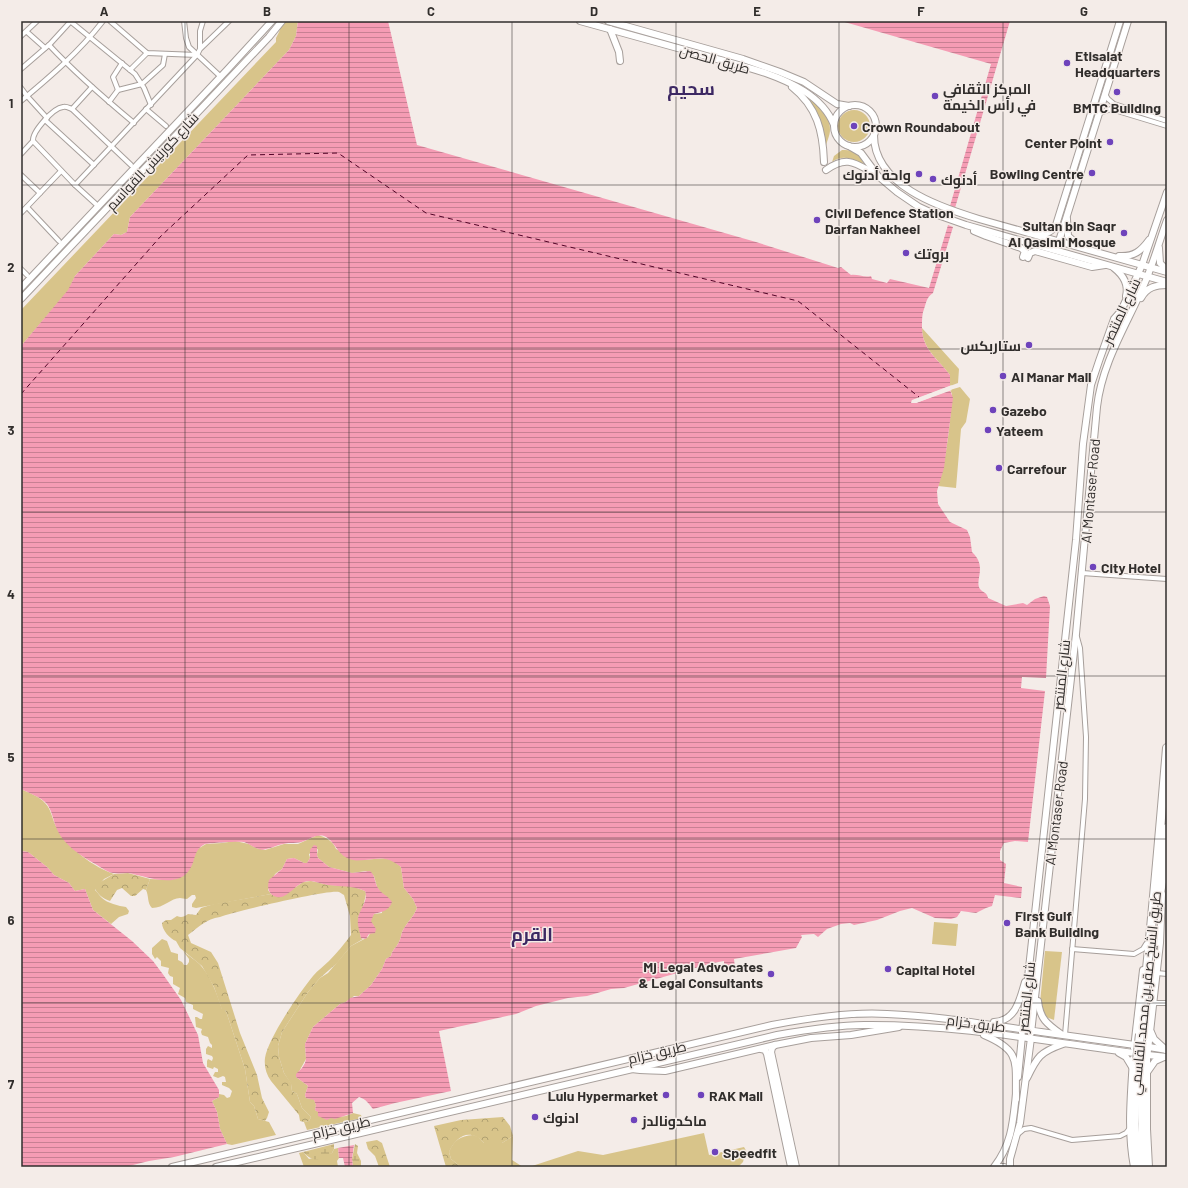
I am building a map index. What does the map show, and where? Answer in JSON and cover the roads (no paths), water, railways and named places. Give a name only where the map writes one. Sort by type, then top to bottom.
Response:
[{"type":"highway","name":"طريق الشيخ صقر بن محمد القاسمي","points":[[1162,872],[1167,748]]},
{"type":"highway","name":"طريق الشيخ صقر بن محمد القاسمي","points":[[1139,1167],[1134,1124],[1155,897],[1166,859],[1167,828]]},
{"type":"highway","name":"طريق الشيخ صقر بن محمد القاسمي","points":[[1140,1061],[1142,1137],[1146,1167]]},
{"type":"main road","name":"شارع كورنيش القواسم","points":[[21,288],[272,21]]},
{"type":"main road","name":"شارع كورنيش القواسم","points":[[21,299],[270,37],[282,21]]},
{"type":"main road","name":"طريق الحصن","points":[[580,21],[731,63],[777,78],[798,87],[816,100],[824,107],[834,125]]},
{"type":"main road","name":"طريق الحصن","points":[[608,21],[743,59],[780,72],[804,82],[837,104],[849,106]]},
{"type":"main road","points":[[1032,233],[1046,234],[1053,230],[1056,224],[1120,21]]},
{"type":"main road","points":[[1001,236],[1015,236],[1054,246],[1058,244],[1128,21]]},
{"type":"main road","points":[[610,29],[619,52],[620,61]]},
{"type":"main road","points":[[777,78],[798,92],[813,112],[822,135],[824,162]]},
{"type":"main road","points":[[878,176],[861,153],[838,139],[834,125],[838,113],[843,108],[849,106],[860,106],[867,109],[872,114],[875,120],[874,142],[879,159],[892,175],[905,187],[932,202],[950,210],[1150,268],[1167,271]]},
{"type":"main road","points":[[849,146],[866,144],[874,134]]},
{"type":"main road","points":[[1083,140],[1080,156],[1083,159],[1087,155]]},
{"type":"main road","points":[[826,170],[838,162],[851,162],[878,176],[897,192],[919,207],[947,220],[1110,265],[1167,283]]},
{"type":"main road","name":"شارع المنتصر","points":[[995,1167],[1005,1151],[1011,1135],[1016,1099],[1076,540],[1083,444],[1091,386],[1098,361],[1114,319],[1121,311],[1142,265],[1167,192]]},
{"type":"main road","points":[[1067,219],[1068,236],[1074,242],[1088,249]]},
{"type":"main road","name":"Al Montaser Road","points":[[1037,989],[1076,634],[1100,387],[1108,362],[1147,276],[1167,220]]},
{"type":"main road","points":[[966,225],[982,234],[1023,249],[1026,257],[1033,251],[1092,267],[1110,265],[1122,274],[1126,284],[1127,293],[1121,311]]},
{"type":"main road","points":[[1109,256],[1122,257],[1134,255],[1142,248],[1152,235]]},
{"type":"main road","points":[[1158,244],[1160,263],[1167,271]]},
{"type":"main road","points":[[1130,314],[1143,293],[1151,287],[1167,283]]},
{"type":"main road","points":[[1091,386],[1096,386],[1098,405]]},
{"type":"main road","points":[[1149,1167],[1147,1074],[1134,1053],[1135,1045],[1143,1032],[1154,1003],[1165,905],[1162,872]]},
{"type":"main road","points":[[1134,1167],[1131,1144],[1130,1105],[1140,1061],[1149,1047],[1143,1032],[1146,944],[1150,899],[1162,872]]},
{"type":"main road","points":[[981,1022],[1000,1022],[1014,1012],[1020,1003],[1030,961]]},
{"type":"main road","points":[[1037,989],[1039,1011],[1044,1020],[1051,1027],[1064,1035]]},
{"type":"main road","name":"شارع المنتصر","points":[[1010,1167],[1010,1159],[1018,1134],[1037,989]]},
{"type":"main road","points":[[863,1024],[870,1022],[886,1022],[889,1014]]},
{"type":"main road","name":"طريق خزام","points":[[172,1167],[772,1025],[836,1016],[889,1014],[981,1022],[1167,1050]]},
{"type":"main road","name":"طريق خزام","points":[[216,1167],[777,1035],[818,1028],[863,1024],[908,1025],[1022,1036],[1064,1044],[1134,1053],[1140,1061],[1166,1057]]},
{"type":"main road","points":[[632,1069],[641,1071],[664,1071],[811,1038],[852,1035],[908,1025]]},
{"type":"main road","points":[[977,1032],[999,1041],[1011,1052],[1015,1063],[1016,1099]]},
{"type":"main road","points":[[1116,1043],[1128,1039],[1135,1033],[1143,1032],[1167,1050]]},
{"type":"main road","points":[[1026,1078],[1039,1056],[1064,1044]]},
{"type":"main road","points":[[775,1045],[772,1048],[772,1052],[796,1167]]},
{"type":"main road","points":[[760,1049],[765,1050],[767,1054],[791,1167]]},
{"type":"main road","points":[[1112,1050],[1126,1057],[1140,1061]]},
{"type":"main road","points":[[1147,1074],[1154,1061],[1166,1057]]},
{"type":"main road","points":[[995,1167],[1004,1167]]},
{"type":"street","points":[[21,36],[37,21]]},
{"type":"street","points":[[21,69],[47,47],[71,21],[130,70],[142,84],[151,105]]},
{"type":"street","points":[[21,101],[66,64],[91,37],[103,21]]},
{"type":"street","points":[[110,21],[147,53],[197,55]]},
{"type":"street","points":[[184,21],[186,38],[189,47],[221,77]]},
{"type":"street","points":[[200,49],[200,30],[203,21]]},
{"type":"street","points":[[75,185],[197,55],[200,49],[229,21]]},
{"type":"street","points":[[27,32],[47,47],[134,123]]},
{"type":"street","points":[[130,70],[147,53]]},
{"type":"street","points":[[109,102],[118,90],[142,84],[163,65],[165,54]]},
{"type":"street","points":[[118,90],[114,77],[122,63]]},
{"type":"street","points":[[72,109],[92,86]]},
{"type":"street","points":[[21,88],[46,119],[94,165]]},
{"type":"street","points":[[1105,94],[1114,104],[1167,121]]},
{"type":"street","points":[[1110,109],[1110,105],[1114,104]]},
{"type":"street","points":[[21,154],[33,141],[33,136],[46,119],[58,108],[63,106],[72,109],[130,165]]},
{"type":"street","points":[[146,109],[166,126]]},
{"type":"street","points":[[1099,113],[1110,109],[1167,126]]},
{"type":"street","points":[[33,141],[75,185],[98,206]]},
{"type":"street","points":[[21,213],[61,171]]},
{"type":"street","points":[[22,176],[40,193]]},
{"type":"street","points":[[27,207],[59,241]]},
{"type":"street","points":[[21,269],[27,275]]},
{"type":"street","points":[[1082,573],[1167,579]]},
{"type":"street","points":[[1064,1035],[1085,799],[1086,761],[1080,648],[1076,634]]},
{"type":"street","points":[[1072,949],[1134,954],[1140,951],[1146,944]]},
{"type":"street","points":[[1157,974],[1167,974]]},
{"type":"street","points":[[1154,1003],[1167,1003]]},
{"type":"street","points":[[1018,1134],[1024,1129],[1031,1128],[1072,1140],[1120,1136],[1126,1133],[1130,1128]]},
{"type":"street","points":[[1120,1136],[1126,1138],[1131,1144]]},
{"type":"place","name":"Etisalat Headquarters","points":[[1067,63]]},
{"type":"place","name":"BMTC Building","points":[[1117,92]]},
{"type":"place","name":"المركز الثقافي في رأس الخيمة","points":[[935,96]]},
{"type":"place","name":"Crown Roundabout","points":[[854,126]]},
{"type":"place","name":"Center Point","points":[[1110,142]]},
{"type":"place","name":"Bowling Centre","points":[[1092,173]]},
{"type":"place","name":"واحة أدنوك","points":[[919,174]]},
{"type":"place","name":"أدنوك","points":[[933,179]]},
{"type":"place","name":"Civil Defence Station Darfan Nakheel","points":[[817,220]]},
{"type":"place","name":"Sultan bin Saqr Al Qasimi Mosque","points":[[1124,233]]},
{"type":"place","name":"بروتك","points":[[906,253]]},
{"type":"place","name":"ستاربكس","points":[[1029,345]]},
{"type":"place","name":"Al Manar Mall","points":[[1003,376]]},
{"type":"place","name":"Gazebo","points":[[993,410]]},
{"type":"place","name":"Yateem","points":[[988,430]]},
{"type":"place","name":"Carrefour","points":[[999,468]]},
{"type":"place","name":"City Hotel","points":[[1093,567]]},
{"type":"place","name":"First Gulf Bank Building","points":[[1007,923]]},
{"type":"place","name":"Capital Hotel","points":[[888,969]]},
{"type":"place","name":"Mj Legal Advocates & Legal Consultants","points":[[771,974]]},
{"type":"place","name":"Lulu Hypermarket","points":[[666,1095]]},
{"type":"place","name":"RAK Mall","points":[[701,1095]]},
{"type":"place","name":"ادنوك","points":[[535,1117]]},
{"type":"place","name":"ماكدونالدز","points":[[634,1120]]},
{"type":"place","name":"Speedfit","points":[[715,1152]]},
{"type":"district","name":"سحيم","points":[[691,88]]},
{"type":"district","name":"القرم","points":[[532,934]]}]
